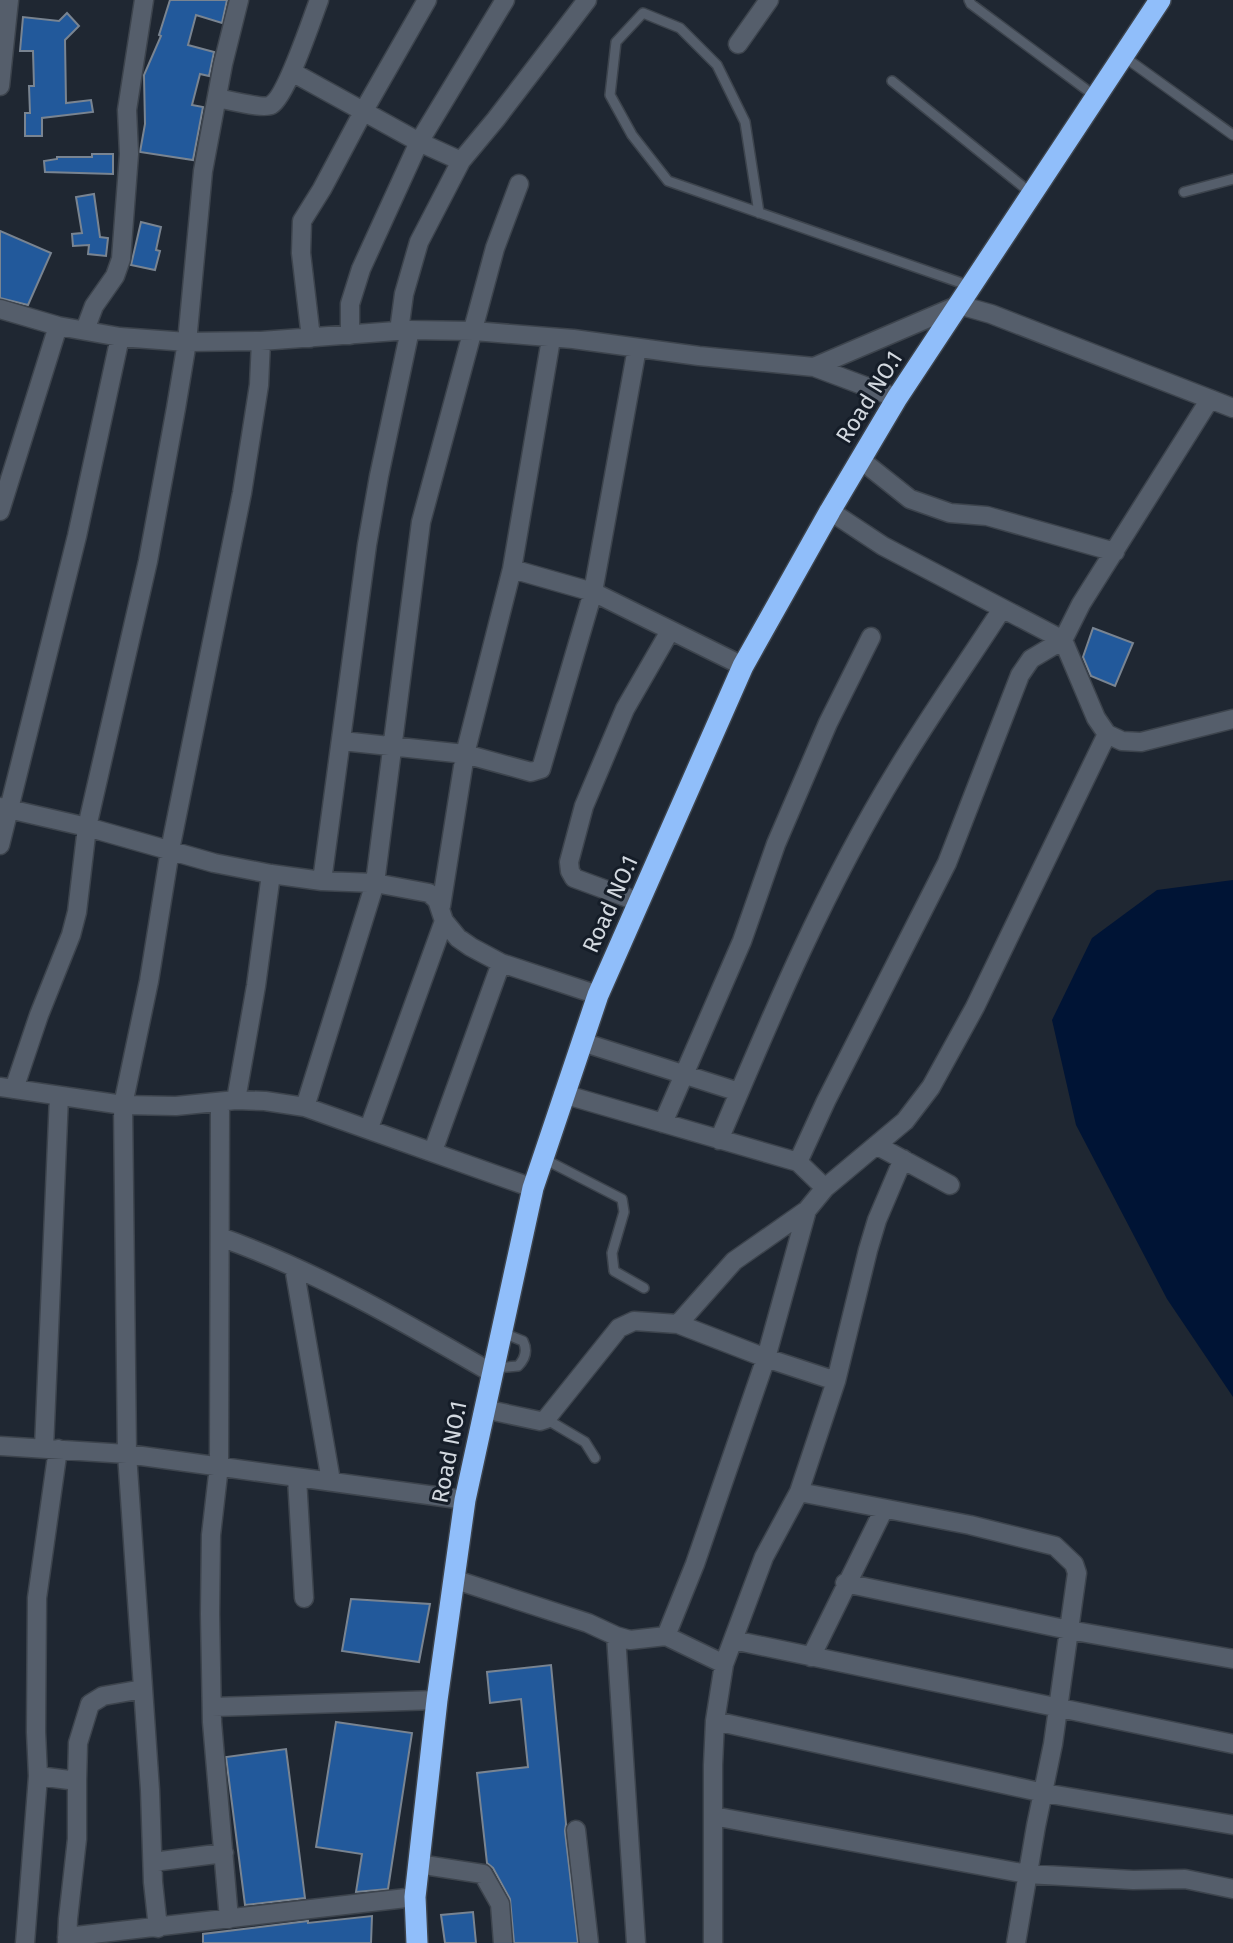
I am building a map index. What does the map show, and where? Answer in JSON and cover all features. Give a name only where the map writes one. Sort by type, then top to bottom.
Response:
[{"type":"highway","name":"Road NO.1","points":[[417,1943],[415,1897],[418,1864],[437,1700],[465,1500],[533,1188],[598,995],[743,666],[830,511],[897,398],[1160,0]]},
{"type":"street","points":[[0,82],[9,0]]},
{"type":"street","points":[[85,330],[94,306],[115,276],[121,258],[129,154],[127,110],[144,0]]},
{"type":"street","points":[[239,0],[203,171],[187,342],[148,561],[87,827],[81,887],[71,935],[7,1088],[123,1105],[176,1106],[265,1101],[305,1107],[533,1188]]},
{"type":"street","points":[[217,98],[266,107],[271,105],[292,72],[318,0]]},
{"type":"street","points":[[311,338],[301,253],[302,220],[427,0]]},
{"type":"street","points":[[350,335],[350,304],[358,277],[419,142],[505,0]]},
{"type":"street","points":[[322,881],[367,545],[404,331],[404,294],[419,242],[461,161],[587,0]]},
{"type":"street","points":[[738,44],[769,0]]},
{"type":"street","points":[[292,72],[419,142],[461,161]]},
{"type":"street","points":[[305,1107],[375,883],[421,522],[495,248],[519,184]]},
{"type":"street","points":[[814,367],[959,305],[991,314],[1233,408]]},
{"type":"street","points":[[0,309],[58,326],[120,337],[187,342],[261,341],[404,331],[474,331],[573,339],[814,367],[897,398]]},
{"type":"street","points":[[0,511],[58,326]]},
{"type":"street","points":[[0,845],[5,808],[77,536],[120,337]]},
{"type":"street","points":[[369,1128],[443,914],[466,754],[512,569],[551,339]]},
{"type":"street","points":[[158,1928],[127,1454],[123,1105],[149,981],[170,850],[242,493],[259,385],[261,341]]},
{"type":"street","points":[[342,741],[466,754],[531,772],[541,769],[593,593],[637,348]]},
{"type":"street","points":[[798,1162],[826,1101],[947,863],[1020,675],[1031,659],[1063,640],[1081,604],[1210,399]]},
{"type":"street","points":[[861,460],[910,499],[950,513],[987,516],[1115,552]]},
{"type":"street","points":[[830,511],[883,546],[1063,640],[1096,718],[1107,734],[1122,741],[1141,742],[1233,719]]},
{"type":"street","points":[[512,569],[593,593],[743,666]]},
{"type":"street","points":[[719,1140],[796,966],[852,850],[897,770],[1002,610]]},
{"type":"street","points":[[639,902],[574,878],[569,862],[584,806],[620,721],[670,631]]},
{"type":"street","points":[[663,1123],[741,941],[776,844],[828,723],[871,637]]},
{"type":"street","points":[[678,1324],[734,1261],[807,1210],[825,1188],[905,1121],[931,1087],[975,1007],[1107,734]]},
{"type":"street","points":[[5,808],[87,827],[214,863],[271,874],[322,881],[375,883],[429,893],[458,938],[501,963],[598,995]]},
{"type":"street","points":[[229,1919],[212,1707],[211,1535],[219,1466],[220,1237],[228,1101],[256,985],[271,874]]},
{"type":"street","points":[[433,1151],[501,963]]},
{"type":"street","points":[[582,1042],[739,1093]]},
{"type":"street","points":[[563,1094],[798,1162],[825,1188]]},
{"type":"street","points":[[24,1943],[38,1776],[37,1598],[51,1448],[59,1096]]},
{"type":"street","points":[[876,1145],[950,1185]]},
{"type":"street","points":[[713,1943],[715,1721],[724,1664],[764,1557],[799,1492],[836,1381],[877,1220],[903,1159]]},
{"type":"street","points":[[666,1636],[695,1564],[766,1358],[807,1210]]},
{"type":"street","points":[[220,1237],[294,1267],[492,1370]]},
{"type":"street","points":[[294,1267],[331,1481]]},
{"type":"street","points":[[484,1409],[540,1421],[546,1419],[619,1328],[634,1321],[678,1324],[766,1358],[836,1381]]},
{"type":"street","points":[[0,1446],[127,1454],[465,1500]]},
{"type":"street","points":[[297,1478],[304,1598]]},
{"type":"street","points":[[799,1492],[970,1525],[1055,1546],[1074,1564],[1077,1573],[1059,1709],[1016,1943]]},
{"type":"street","points":[[811,1657],[884,1508]]},
{"type":"street","points":[[453,1579],[576,1619],[630,1640],[666,1636],[724,1664]]},
{"type":"street","points":[[845,1583],[1069,1630],[1233,1659]]},
{"type":"street","points":[[616,1636],[636,1943]]},
{"type":"street","points":[[733,1640],[1233,1744]]},
{"type":"street","points":[[143,1689],[103,1696],[90,1704],[78,1743],[77,1839],[67,1940],[415,1897]]},
{"type":"street","points":[[212,1707],[437,1700]]},
{"type":"street","points":[[715,1721],[1044,1793],[1233,1825]]},
{"type":"street","points":[[38,1776],[78,1782]]},
{"type":"street","points":[[713,1816],[1027,1874],[1133,1880],[1185,1879],[1233,1889]]},
{"type":"street","points":[[576,1830],[589,1943]]},
{"type":"street","points":[[153,1862],[224,1853]]},
{"type":"street","points":[[418,1864],[483,1874],[500,1904],[502,1943]]},
{"type":"lane","points":[[969,0],[1096,97]]},
{"type":"lane","points":[[759,213],[745,122],[717,65],[680,28],[643,13],[616,41],[610,95],[632,135],[668,181],[759,213],[971,287]]},
{"type":"lane","points":[[1123,56],[1233,135]]},
{"type":"lane","points":[[892,81],[1032,195]]},
{"type":"lane","points":[[1184,192],[1233,179]]},
{"type":"lane","points":[[542,1158],[622,1199],[624,1212],[612,1253],[614,1271],[644,1288]]},
{"type":"lane","points":[[546,1419],[585,1442],[595,1458]]},
{"type":"water","points":[[1233,880],[1233,1397],[1167,1299],[1076,1125],[1052,1020],[1092,938],[1157,890]]},
{"type":"building","points":[[170,0],[227,0],[222,23],[196,15],[188,45],[214,52],[209,76],[200,74],[192,105],[203,107],[193,160],[140,152],[145,124],[144,75],[161,36],[159,35]]},
{"type":"building","points":[[67,13],[79,26],[65,40],[66,103],[91,100],[93,112],[42,118],[42,136],[25,136],[25,113],[30,113],[29,86],[34,86],[33,51],[20,51],[23,17],[59,21]]},
{"type":"building","points":[[92,154],[113,154],[113,174],[45,172],[44,161],[57,157],[92,157]]},
{"type":"building","points":[[94,194],[100,237],[108,238],[106,256],[88,254],[89,245],[73,246],[72,234],[82,233],[76,197]]},
{"type":"building","points":[[141,222],[161,227],[156,250],[160,251],[155,270],[131,265]]},
{"type":"building","points":[[0,231],[51,253],[28,305],[0,298]]},
{"type":"building","points":[[1093,628],[1133,643],[1115,686],[1091,676],[1083,657]]},
{"type":"building","points":[[351,1599],[430,1604],[419,1662],[342,1651]]},
{"type":"building","points":[[551,1665],[565,1831],[578,1943],[514,1943],[510,1899],[493,1868],[487,1863],[477,1773],[528,1767],[521,1699],[490,1703],[487,1672]]},
{"type":"building","points":[[336,1722],[412,1733],[388,1889],[356,1892],[362,1854],[316,1847]]},
{"type":"building","points":[[286,1749],[305,1898],[245,1905],[226,1757]]},
{"type":"building","points":[[473,1912],[476,1943],[445,1943],[441,1915]]},
{"type":"building","points":[[372,1916],[371,1943],[203,1943],[203,1934]]}]
